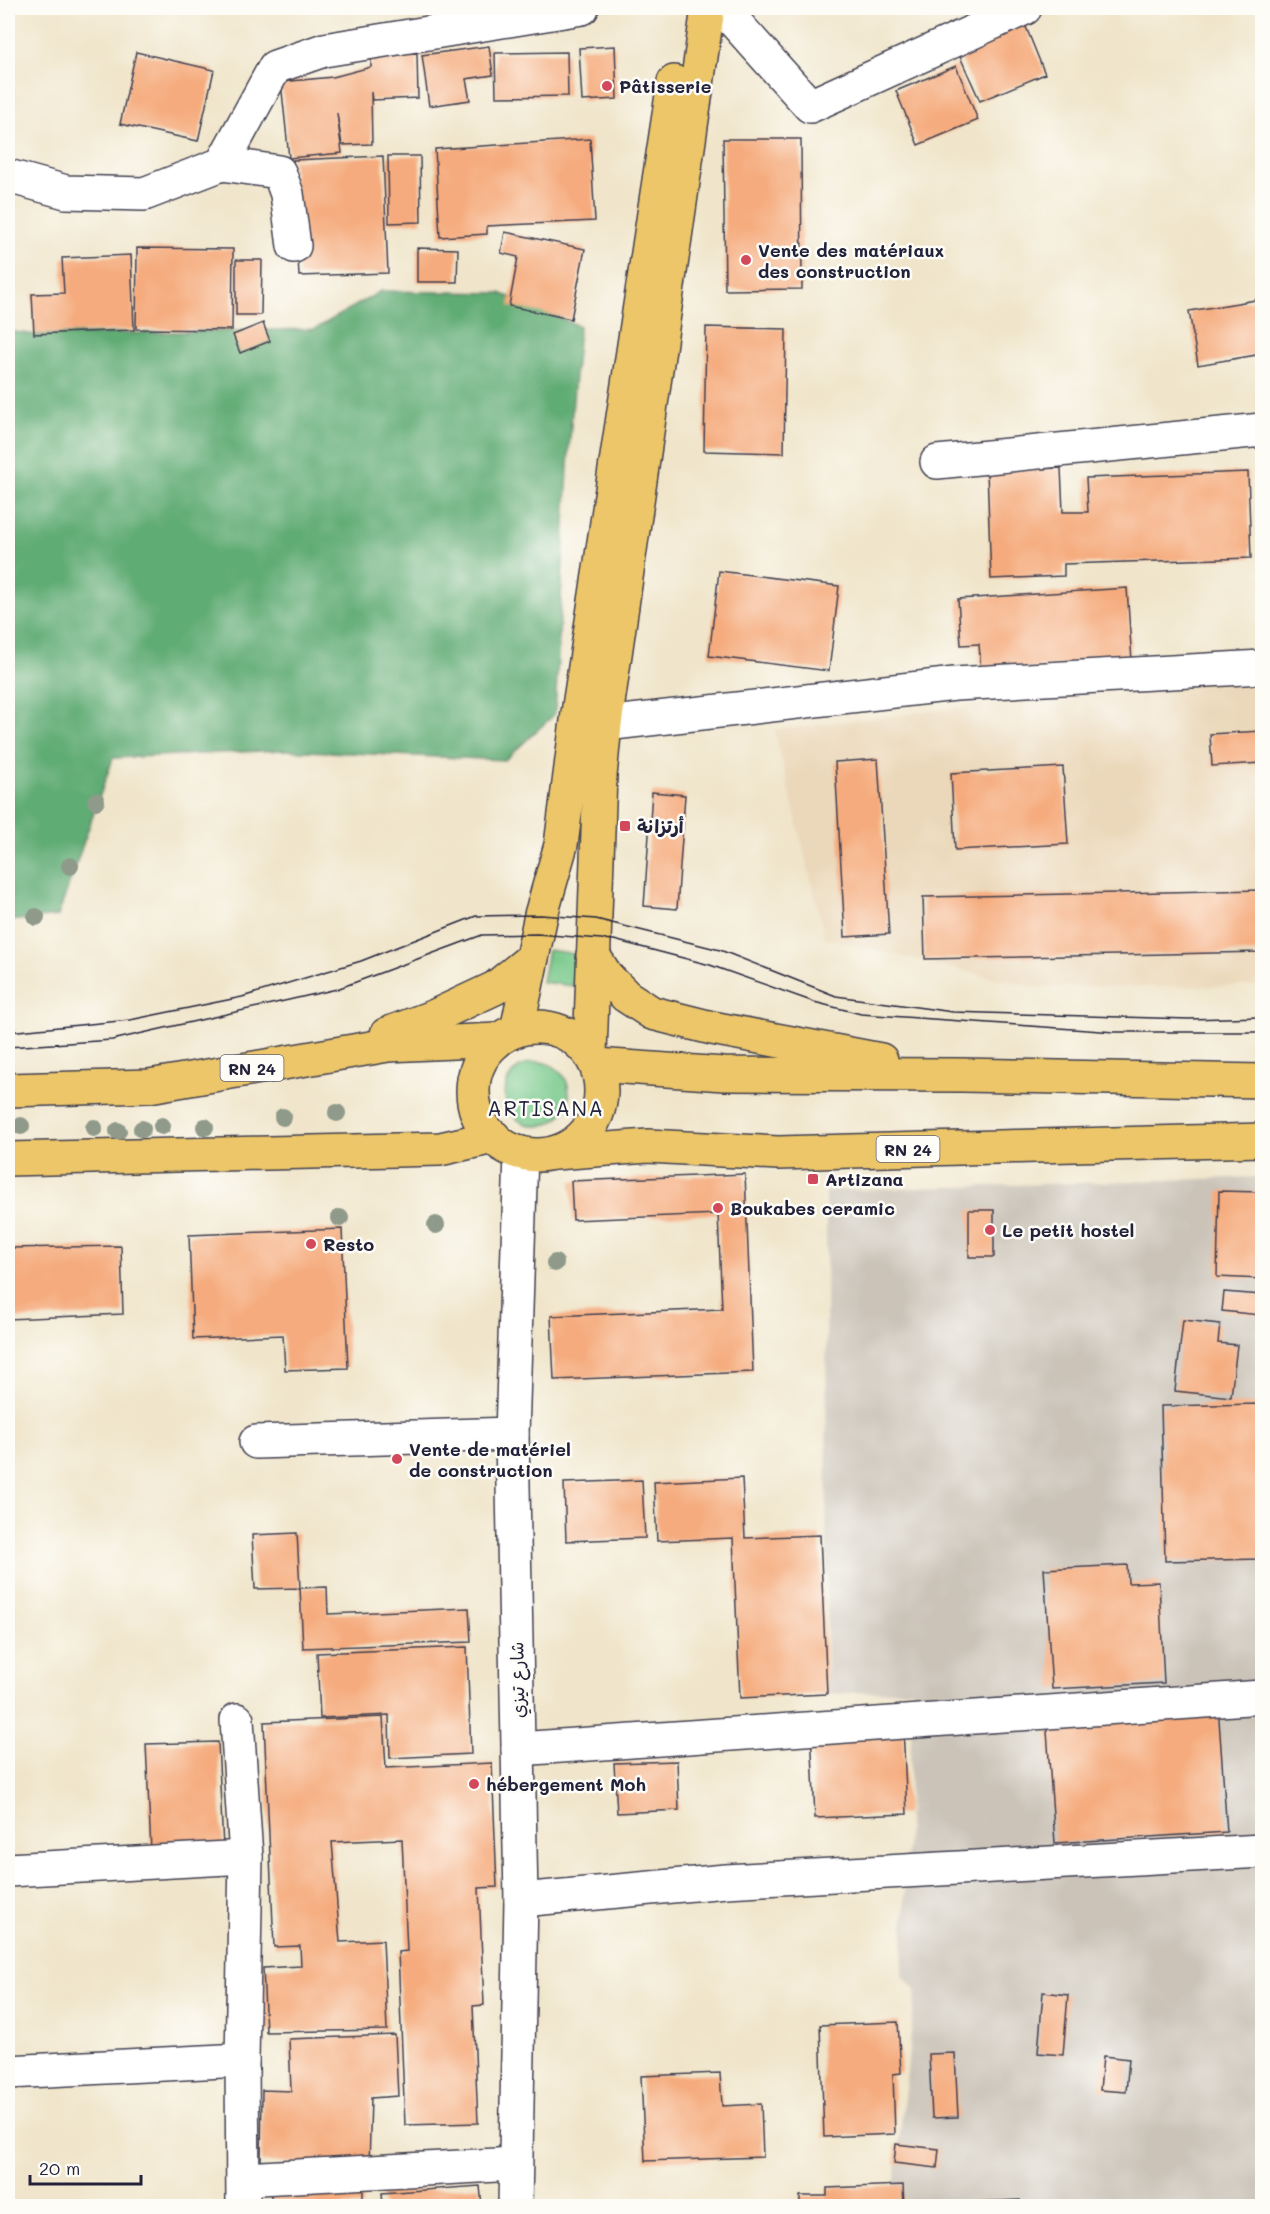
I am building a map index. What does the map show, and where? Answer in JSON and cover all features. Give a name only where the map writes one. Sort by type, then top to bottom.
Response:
[{"type":"main road","points":[[507,1035],[531,959],[561,845],[578,713],[685,8]]},
{"type":"main road","points":[[708,8],[604,724],[593,955],[593,1059],[602,1092],[596,1118],[579,1140],[555,1153],[521,1153],[494,1137],[482,1123],[475,1107],[473,1088],[476,1070],[484,1054],[507,1035],[533,1026],[549,1027],[579,1041],[593,1059],[724,1074],[962,1075],[1263,1081]]},
{"type":"main road","points":[[593,955],[607,977],[626,996],[652,1013],[712,1028],[962,1075]]},
{"type":"main road","points":[[345,1052],[474,999],[495,988],[531,959]]},
{"type":"main road","name":"RN 24","points":[[8,1090],[149,1086],[345,1052],[409,1043],[507,1035]]},
{"type":"main road","points":[[8,1159],[440,1149],[494,1137]]},
{"type":"main road","name":"RN 24","points":[[555,1153],[648,1146],[778,1153],[1263,1140]]},
{"type":"street","points":[[222,164],[275,67],[324,50],[582,8]]},
{"type":"street","points":[[722,8],[810,106],[1025,8]]},
{"type":"street","points":[[8,176],[66,192],[144,194],[222,164],[279,172],[287,194],[294,246]]},
{"type":"street","points":[[937,462],[1263,430]]},
{"type":"street","points":[[604,724],[955,684],[1263,667]]},
{"type":"street","name":"شارع تيزي","points":[[515,2206],[520,1900],[513,1434],[521,1153]]},
{"type":"street","points":[[256,1442],[513,1434]]},
{"type":"street","points":[[518,1749],[1263,1697]]},
{"type":"street","points":[[237,1720],[246,1857],[242,2060],[243,2193],[515,2164]]},
{"type":"street","points":[[520,1900],[726,1881],[1263,1851]]},
{"type":"street","points":[[8,1870],[246,1857]]},
{"type":"street","points":[[8,2072],[242,2060]]},
{"type":"shaded area","points":[[1262,672],[1262,986],[1032,987],[825,938],[774,730]]},
{"type":"shaded area","points":[[1262,1177],[1262,2206],[892,2206],[916,1989],[902,1976],[913,1690],[827,1694],[826,1191]]},
{"type":"green space","points":[[381,291],[500,293],[579,326],[569,449],[555,714],[505,760],[283,750],[113,758],[58,916],[8,921],[8,331],[36,335],[315,329]]},
{"type":"green space","points":[[548,950],[575,954],[573,986],[542,982]]},
{"type":"green space","points":[[537,1062],[549,1064],[560,1071],[567,1082],[569,1094],[567,1106],[560,1117],[549,1124],[537,1126],[525,1124],[514,1117],[507,1106],[505,1094],[507,1082],[514,1071],[525,1064]]},
{"type":"building","points":[[369,8],[411,8],[411,9],[369,10]]},
{"type":"building","points":[[1024,22],[1045,74],[980,101],[957,50]]},
{"type":"building","points":[[489,46],[493,75],[466,79],[470,100],[429,106],[422,55]]},
{"type":"building","points":[[615,46],[617,99],[582,101],[579,48]]},
{"type":"building","points":[[136,52],[214,70],[198,141],[120,124]]},
{"type":"building","points":[[567,52],[568,96],[496,97],[495,53]]},
{"type":"building","points":[[417,53],[418,98],[372,100],[371,92],[372,144],[342,145],[337,113],[342,153],[289,158],[281,82],[333,77],[371,67],[371,54]]},
{"type":"building","points":[[956,66],[978,120],[918,145],[896,91]]},
{"type":"building","points":[[590,139],[595,221],[487,226],[487,234],[440,237],[435,149]]},
{"type":"building","points":[[723,139],[801,139],[802,289],[725,290]]},
{"type":"building","points":[[383,156],[388,273],[299,276],[293,160]]},
{"type":"building","points":[[388,156],[420,156],[421,222],[389,223]]},
{"type":"building","points":[[505,232],[585,249],[571,319],[509,306],[518,257],[501,253]]},
{"type":"building","points":[[137,248],[233,249],[232,330],[136,329]]},
{"type":"building","points":[[417,248],[458,249],[457,282],[417,282]]},
{"type":"building","points":[[131,255],[134,330],[34,334],[32,294],[64,293],[62,258]]},
{"type":"building","points":[[236,260],[262,260],[261,315],[236,315]]},
{"type":"building","points":[[1262,299],[1262,354],[1198,365],[1189,311]]},
{"type":"building","points":[[263,323],[270,341],[240,353],[233,335]]},
{"type":"building","points":[[706,327],[786,329],[784,453],[704,451]]},
{"type":"building","points":[[1061,468],[1063,512],[1088,512],[1086,478],[1248,472],[1251,558],[1064,564],[1064,576],[991,579],[987,471]]},
{"type":"building","points":[[719,571],[839,586],[829,671],[709,656]]},
{"type":"building","points":[[1127,588],[1132,662],[981,671],[979,644],[961,645],[958,599]]},
{"type":"building","points":[[1262,731],[1262,763],[1212,766],[1210,734]]},
{"type":"building","points":[[878,759],[889,934],[845,937],[835,762]]},
{"type":"building","points":[[1063,767],[1068,844],[955,850],[951,773]]},
{"type":"building","points":[[652,792],[685,795],[677,909],[644,906]]},
{"type":"building","points":[[1262,890],[1262,952],[925,959],[923,897]]},
{"type":"building","points":[[745,1174],[753,1372],[554,1380],[551,1316],[722,1309],[718,1214],[573,1220],[571,1181]]},
{"type":"building","points":[[1219,1191],[1262,1192],[1262,1279],[1217,1277]]},
{"type":"building","points":[[969,1210],[994,1210],[994,1257],[969,1257]]},
{"type":"building","points":[[342,1229],[348,1368],[285,1370],[283,1335],[193,1339],[189,1235]]},
{"type":"building","points":[[121,1246],[123,1314],[8,1319],[8,1248]]},
{"type":"building","points":[[1224,1292],[1262,1295],[1260,1315],[1222,1311]]},
{"type":"building","points":[[1183,1320],[1220,1324],[1218,1343],[1237,1345],[1231,1397],[1175,1391]]},
{"type":"building","points":[[1260,1404],[1262,1559],[1165,1561],[1161,1406]]},
{"type":"building","points":[[742,1478],[745,1538],[820,1535],[827,1694],[740,1698],[733,1538],[657,1541],[654,1482]]},
{"type":"building","points":[[642,1480],[645,1538],[566,1541],[564,1483]]},
{"type":"building","points":[[297,1533],[300,1588],[255,1589],[252,1535]]},
{"type":"building","points":[[1127,1565],[1128,1583],[1159,1582],[1164,1683],[1052,1689],[1044,1569]]},
{"type":"building","points":[[327,1587],[328,1614],[469,1608],[471,1642],[303,1648],[300,1588]]},
{"type":"building","points":[[467,1647],[471,1754],[390,1758],[389,1715],[320,1718],[317,1653]]},
{"type":"building","points":[[1218,1706],[1227,1832],[1055,1843],[1046,1717]]},
{"type":"building","points":[[383,1717],[386,1768],[492,1763],[497,1887],[479,1888],[484,2005],[473,2006],[478,2123],[405,2125],[398,1952],[407,1951],[402,1839],[332,1842],[340,1942],[383,1940],[387,2030],[266,2032],[263,1968],[301,1966],[300,1946],[274,1947],[264,1722]]},
{"type":"building","points":[[903,1726],[907,1814],[815,1818],[811,1730]]},
{"type":"building","points":[[218,1742],[223,1848],[151,1851],[146,1744]]},
{"type":"building","points":[[677,1761],[679,1810],[617,1813],[614,1763]]},
{"type":"building","points":[[1043,1992],[1068,1995],[1063,2055],[1038,2053]]},
{"type":"building","points":[[898,2022],[901,2073],[893,2074],[895,2134],[824,2137],[820,2025]]},
{"type":"building","points":[[395,2035],[398,2096],[371,2098],[369,2165],[261,2162],[262,2090],[291,2091],[289,2039]]},
{"type":"building","points":[[955,2053],[958,2117],[932,2118],[929,2054]]},
{"type":"building","points":[[1103,2056],[1129,2059],[1126,2092],[1100,2090]]},
{"type":"building","points":[[720,2073],[722,2106],[761,2104],[763,2157],[645,2161],[641,2076]]},
{"type":"building","points":[[896,2144],[939,2149],[937,2168],[894,2163]]},
{"type":"building","points":[[903,2185],[904,2206],[800,2206],[800,2196],[827,2196],[827,2188]]},
{"type":"building","points":[[480,2186],[482,2206],[383,2206],[382,2193]]},
{"type":"building","points":[[363,2189],[363,2206],[271,2206],[271,2190]]},
{"type":"building","points":[[1020,2200],[1020,2206],[925,2206],[925,2204]]},
{"type":"tram line","points":[[8,1032],[130,1020],[242,997],[361,961],[476,916],[541,915],[596,919],[720,950],[836,996],[953,1012],[1189,1019],[1262,1017]]},
{"type":"tram line","points":[[8,1047],[112,1040],[337,989],[482,935],[537,934],[614,940],[710,965],[814,1002],[861,1014],[1115,1032],[1262,1032]]},
{"type":"place","name":"Pâtisserie","points":[[607,86]]},
{"type":"place","name":"Vente des matériaux des construction","points":[[746,260]]},
{"type":"place","name":"أرتزانة","points":[[625,826]]},
{"type":"place","name":"Artizana","points":[[813,1179]]},
{"type":"place","name":"Boukabes ceramic","points":[[718,1208]]},
{"type":"place","name":"Le petit hostel","points":[[990,1230]]},
{"type":"place","name":"Resto","points":[[311,1244]]},
{"type":"place","name":"Vente de matériel de construction","points":[[397,1459]]},
{"type":"place","name":"hébergement Moh","points":[[474,1784]]},
{"type":"district","name":"ARTISANA","points":[[546,1107]]}]
